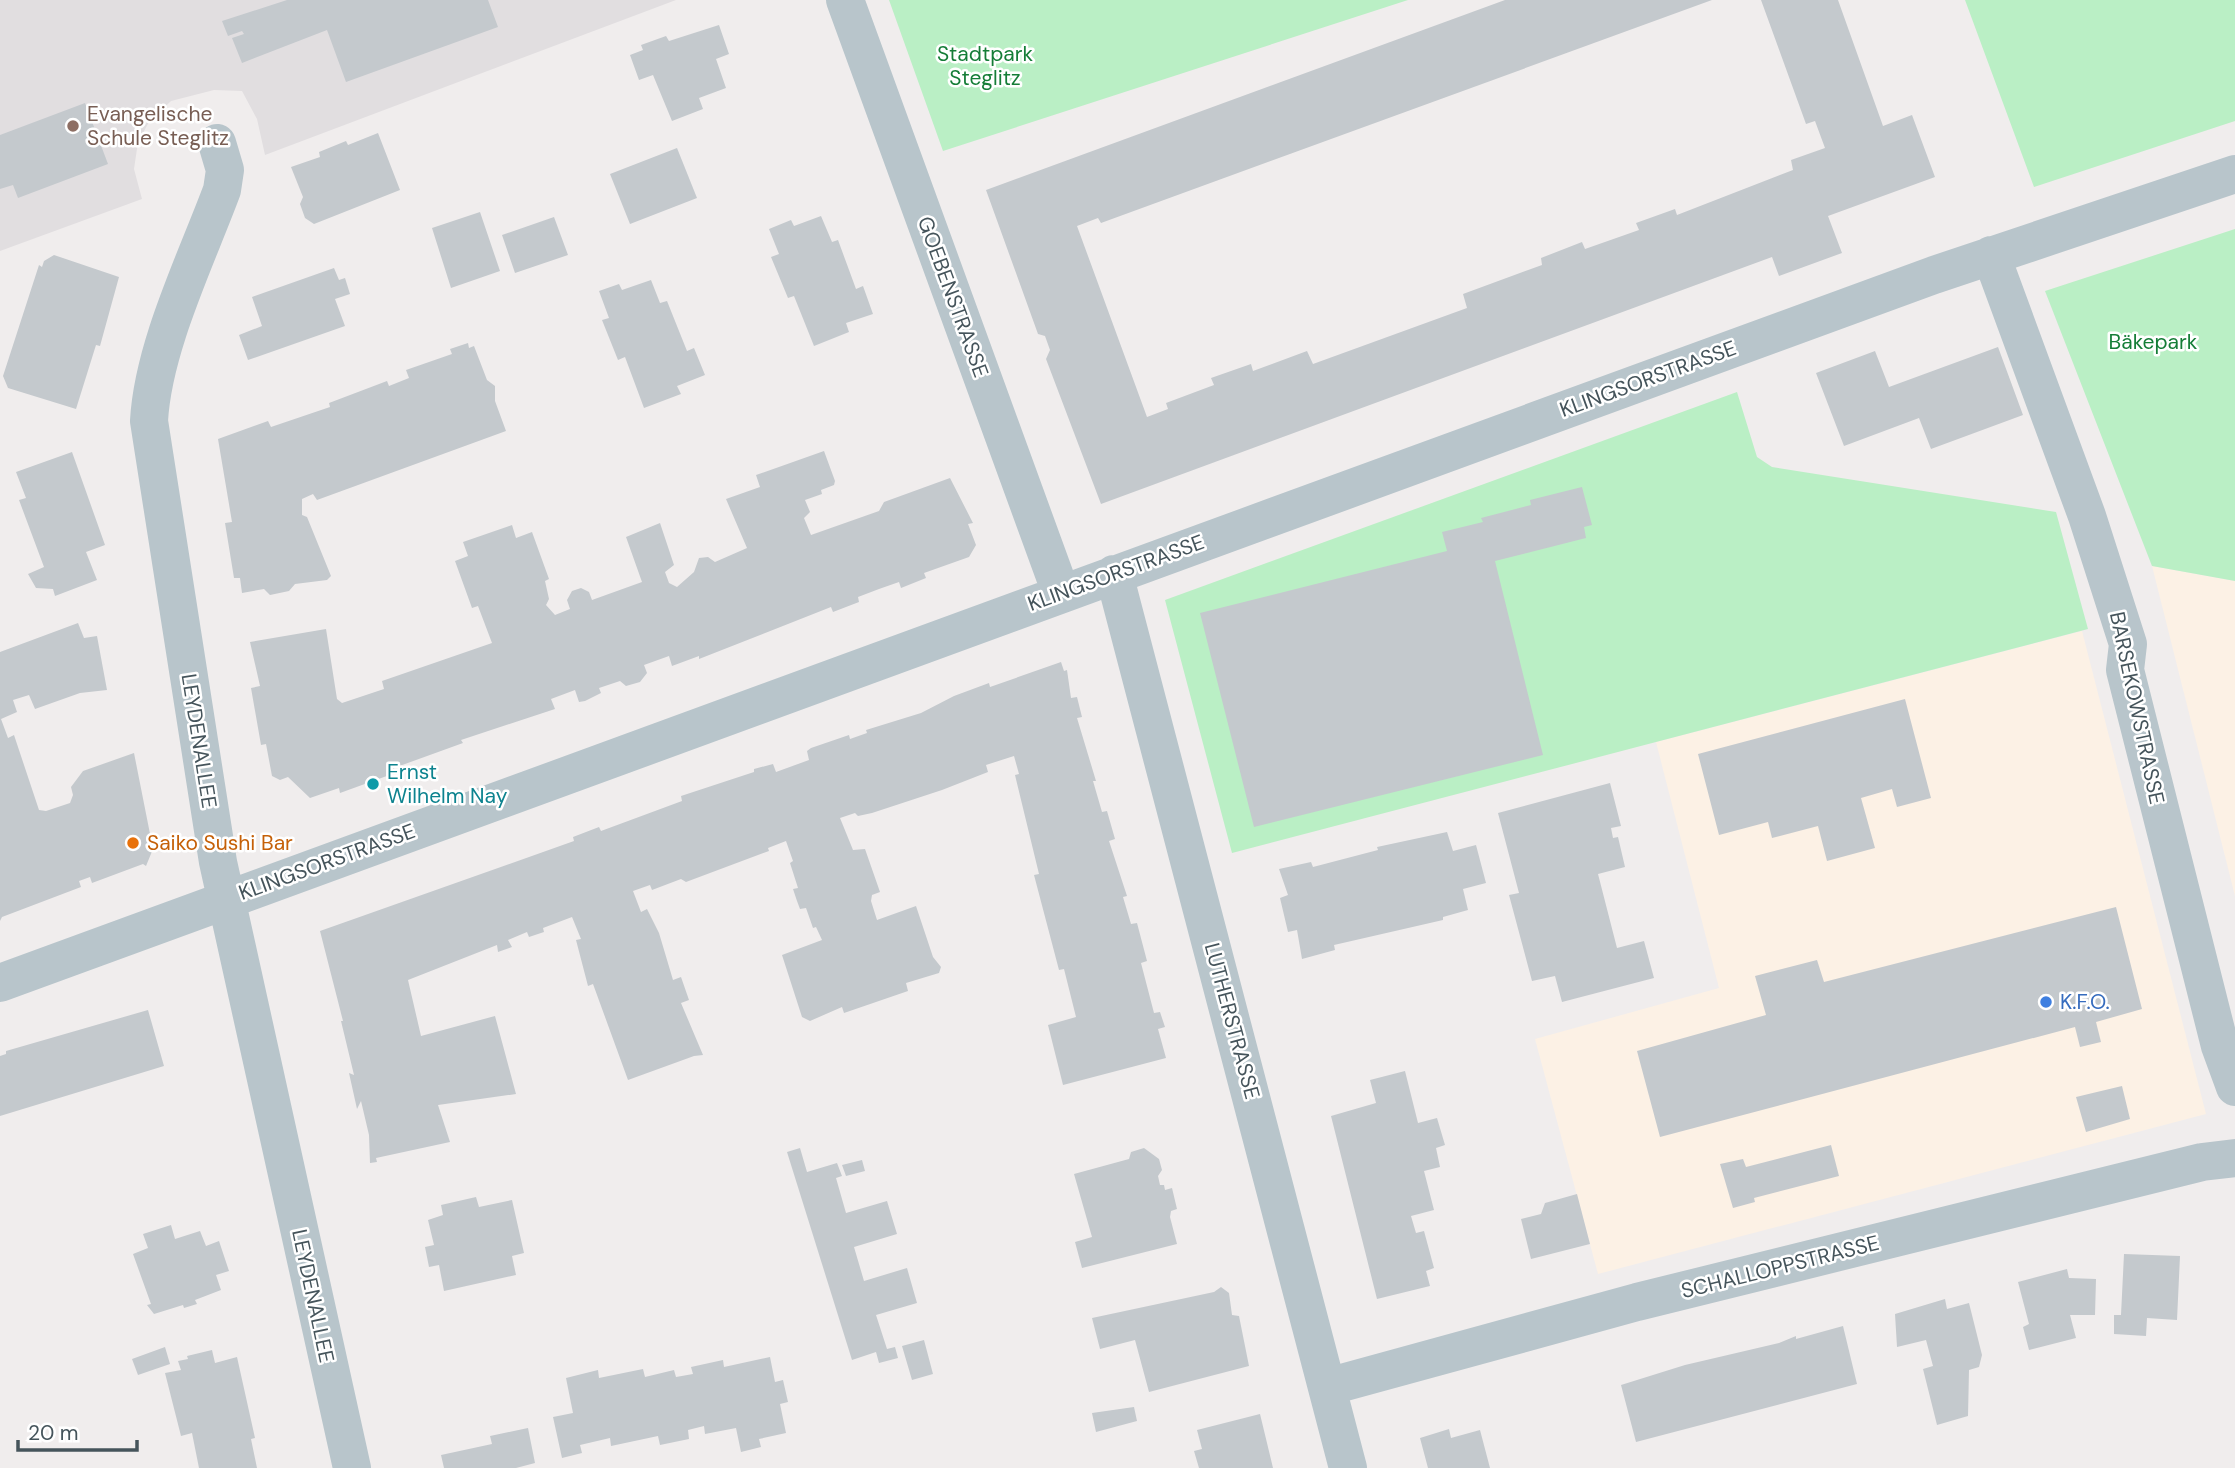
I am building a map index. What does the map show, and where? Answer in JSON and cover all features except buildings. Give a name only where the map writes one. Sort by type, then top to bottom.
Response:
[{"type":"street","name":"GOEBENSTRASSE","points":[[845,0],[1061,593]]},
{"type":"street","name":"LEYDENALLEE","points":[[217,143],[225,170],[222,190],[158,362],[150,391],[149,421],[226,900],[352,1468]]},
{"type":"street","name":"KLINGSORSTRASSE","points":[[0,984],[1061,593],[1991,256],[2235,174]]},
{"type":"street","name":"BARSEKOWSTRASSE","points":[[1991,256],[2087,516],[2128,644],[2124,670],[2220,1046],[2235,1087]]},
{"type":"street","name":"LUTHERSTRASSE","points":[[1115,574],[1348,1468]]},
{"type":"street","name":"SCHALLOPPSTRASSE","points":[[1327,1387],[1637,1302],[2202,1162],[2235,1158]]},
{"type":"shaded area","name":"Evangelische Schule Steglitz","points":[[0,0],[676,0],[265,155],[257,119],[242,91],[214,90],[171,101],[149,122],[138,142],[134,169],[142,199],[0,251]]},
{"type":"shaded area","points":[[2152,566],[2235,581],[2235,896]]},
{"type":"shaded area","points":[[2082,631],[2206,1114],[1598,1274],[1535,1039],[1719,988],[1656,742]]},
{"type":"green space","name":"Stadtpark Steglitz","points":[[889,0],[1408,0],[943,151]]},
{"type":"green space","points":[[1965,0],[2235,0],[2235,121],[2034,187]]},
{"type":"green space","name":"Bäkepark","points":[[2235,229],[2235,581],[2152,566],[2045,291]]},
{"type":"green space","points":[[1737,392],[1757,457],[1772,467],[2056,512],[2088,629],[1232,853],[1165,600]]},
{"type":"place","name":"Evangelische Schule Steglitz","points":[[73,126]]},
{"type":"place","name":"Ernst Wilhelm Nay","points":[[373,784]]},
{"type":"place","name":"Saiko Sushi Bar","points":[[133,843]]},
{"type":"place","name":"K.F.O.","points":[[2046,1002]]}]
